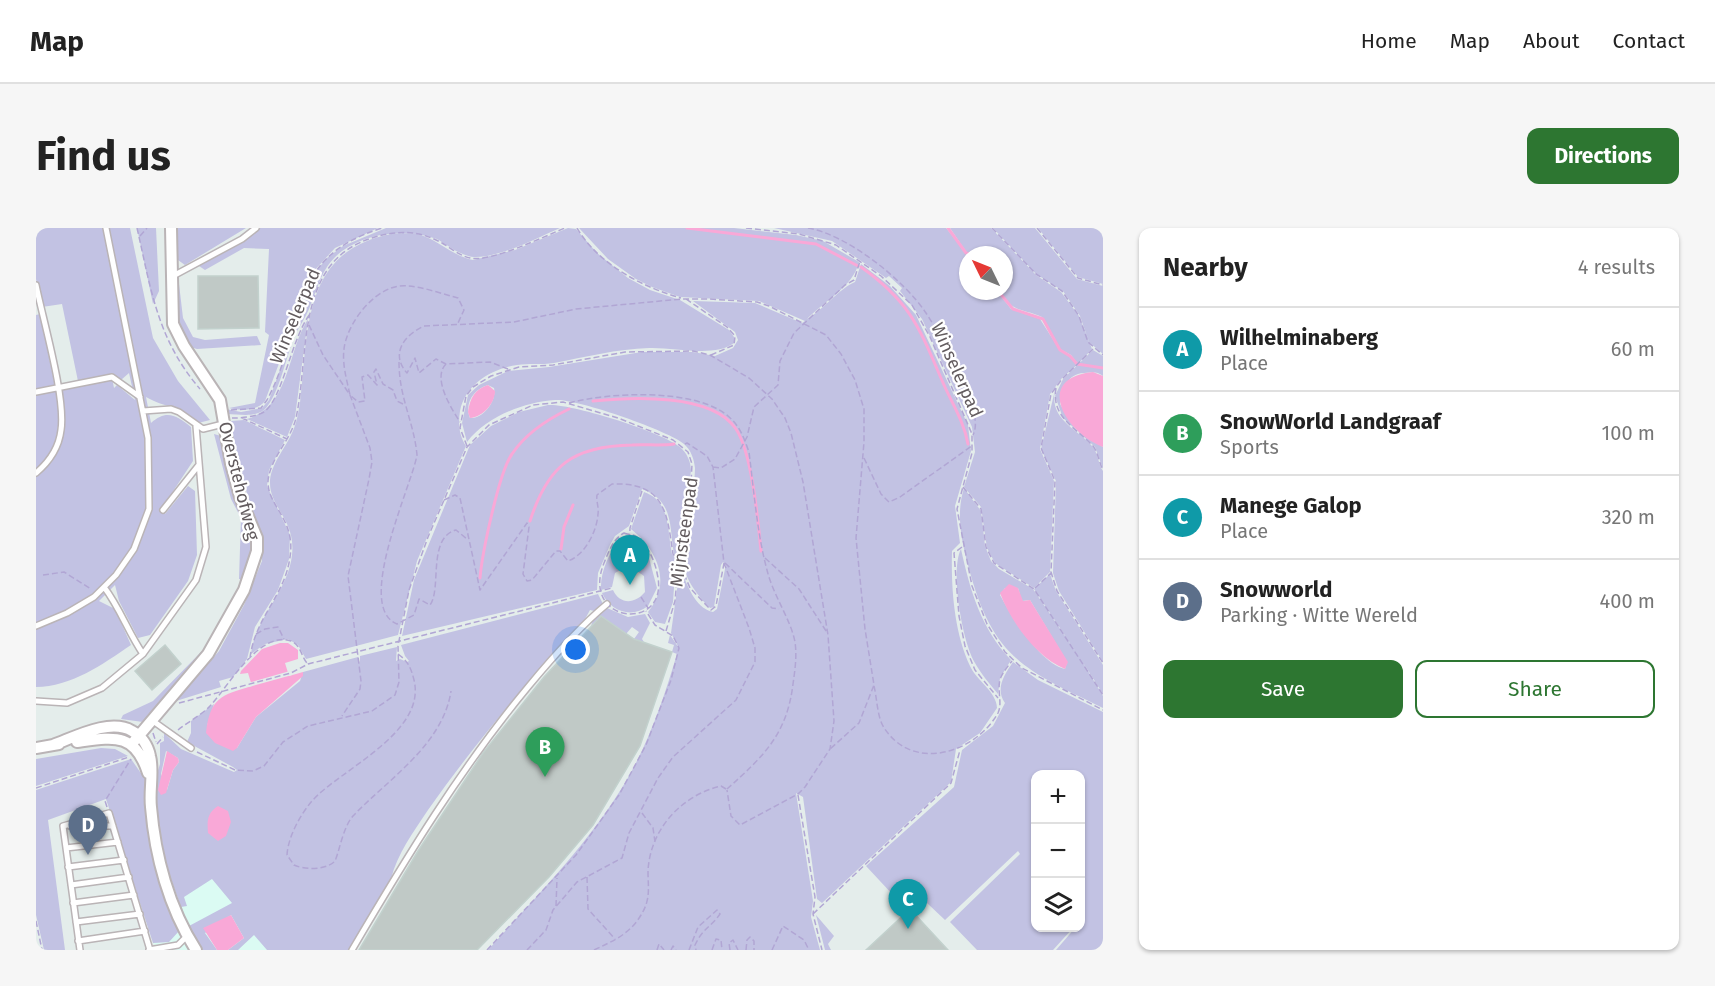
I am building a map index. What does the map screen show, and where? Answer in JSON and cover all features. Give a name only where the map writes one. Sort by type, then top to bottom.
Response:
[{"type":"street","name":"Overstehofweg","points":[[135,740],[208,654],[244,590],[254,565],[257,538],[237,488],[228,421],[215,390],[184,346],[173,324],[171,228]]},
{"type":"street","points":[[36,748],[109,727],[127,728],[135,740],[144,741],[151,758],[149,776],[152,824],[162,873],[190,945]]},
{"type":"lane","points":[[36,626],[67,613],[97,594],[116,575],[134,549],[149,509],[148,438],[106,228]]},
{"type":"lane","points":[[173,276],[242,239],[256,228]]},
{"type":"lane","points":[[36,285],[39,312],[62,415],[59,441],[46,464],[36,473]]},
{"type":"lane","points":[[36,392],[112,377],[140,397]]},
{"type":"lane","points":[[143,411],[171,409],[179,412],[202,429],[228,421]]},
{"type":"lane","points":[[36,701],[67,703],[102,688],[143,654],[196,580],[206,547],[196,426]]},
{"type":"lane","points":[[163,510],[198,466]]},
{"type":"lane","points":[[104,587],[116,603],[131,636],[143,654]]},
{"type":"lane","points":[[352,950],[443,799],[480,747],[538,675],[607,604]]},
{"type":"lane","points":[[153,721],[191,748]]},
{"type":"lane","points":[[63,826],[109,813],[150,950],[190,945]]},
{"type":"lane","points":[[63,826],[113,826]]},
{"type":"lane","points":[[63,826],[80,950]]},
{"type":"lane","points":[[66,848],[118,842]]},
{"type":"lane","points":[[68,867],[124,860]]},
{"type":"lane","points":[[71,885],[129,877]]},
{"type":"lane","points":[[73,903],[134,895]]},
{"type":"lane","points":[[76,922],[140,914]]},
{"type":"lane","points":[[78,940],[145,932]]},
{"type":"path","points":[[137,228],[139,236],[147,228]]},
{"type":"path","points":[[222,407],[242,411],[264,405],[316,268],[349,240],[382,228]]},
{"type":"path","name":"Winselerpad","points":[[250,658],[255,634],[282,585],[290,558],[290,531],[272,497],[268,481],[271,469],[296,420],[310,313],[316,291],[327,269],[348,249],[370,238],[395,232],[416,232],[429,236],[464,256],[477,259],[513,249],[565,228]]},
{"type":"path","points":[[577,228],[598,252],[637,282],[684,299],[727,327],[735,336],[735,342],[731,347],[710,355]]},
{"type":"path","name":"Winselerpad","points":[[746,228],[773,229],[827,241],[860,261],[892,285],[920,318],[963,410],[972,437],[973,444],[957,510],[963,547],[978,605],[998,643],[1012,660],[1033,675],[1103,710]]},
{"type":"path","points":[[808,228],[829,233],[853,248],[890,275],[917,300],[936,331],[970,405],[975,426],[972,437]]},
{"type":"path","points":[[992,228],[1036,274],[1062,291],[1079,316],[1093,349],[1103,355]]},
{"type":"path","points":[[1037,228],[1078,278],[1103,285]]},
{"type":"path","points":[[713,467],[721,468],[734,461],[745,441],[754,407],[778,385],[782,357],[794,333],[845,285],[854,280],[860,261]]},
{"type":"path","points":[[404,404],[397,401],[393,390],[383,384],[376,369],[374,372],[377,385],[368,375],[362,377],[365,401],[358,402],[350,395],[344,363],[345,343],[354,321],[379,296],[397,286],[408,286],[458,298],[464,310],[457,324]]},
{"type":"path","points":[[468,539],[459,531],[447,536],[441,545],[434,576],[433,601],[429,606],[419,599],[417,612],[403,623],[391,622],[386,614],[382,585],[388,544],[417,455],[415,437],[404,404],[398,375],[400,346],[412,331],[424,326],[514,322],[576,309],[684,299],[757,302],[805,322],[826,335],[834,344],[855,380],[864,409],[863,455],[856,538],[867,646],[881,722],[898,743],[921,753],[937,754],[960,750],[991,723],[999,711],[1001,678],[1012,660]]},
{"type":"path","name":"Winselerpad","points":[[228,421],[263,412],[272,403],[296,337],[310,313]]},
{"type":"path","points":[[309,324],[323,355],[350,395],[367,436],[372,462],[348,576],[361,676],[360,689],[340,717]]},
{"type":"path","points":[[460,423],[464,401],[469,391],[508,369],[553,365],[651,349],[693,351],[710,355],[749,378],[769,395],[785,418],[796,450],[821,582],[828,635],[834,721],[830,749]]},
{"type":"path","points":[[1093,349],[1051,394],[1041,448],[1055,481],[1051,572],[1057,591],[1103,663]]},
{"type":"path","points":[[399,362],[407,373],[415,357],[419,373],[436,359],[446,364],[490,362],[508,369]]},
{"type":"path","points":[[446,364],[441,369],[440,378],[450,406],[460,423],[467,447]]},
{"type":"path","points":[[1056,387],[1054,396],[1061,416],[1074,431],[1093,445],[1103,470]]},
{"type":"path","points":[[567,403],[601,396],[638,395],[700,402],[728,416],[737,425],[745,441],[765,558],[780,608],[795,643],[796,666],[789,712],[771,746],[727,790]]},
{"type":"path","points":[[191,748],[235,770],[253,771],[264,766],[277,748],[294,734],[314,723],[372,711],[390,700],[398,690],[399,641],[416,568],[467,447],[482,430],[512,413],[547,402],[567,403],[618,418],[682,445],[687,443],[703,452],[713,467],[724,563],[749,628],[755,648],[755,662],[736,700],[673,757],[658,778],[629,833],[622,858],[577,882],[556,907],[546,930],[527,950]]},
{"type":"path","points":[[242,418],[288,439]]},
{"type":"path","points":[[863,455],[881,494],[889,502],[900,497],[973,444]]},
{"type":"path","name":"Mijnsteenpad","points":[[666,631],[675,601],[678,560],[692,473],[691,459],[682,445]]},
{"type":"path","points":[[444,501],[455,495],[460,498],[480,590],[528,523],[523,574],[525,580],[529,581],[556,551],[560,551],[569,561],[585,548],[598,517],[596,497],[602,489],[622,484],[652,494],[665,507],[673,554],[678,560],[688,585],[712,610],[716,606],[724,563]]},
{"type":"path","points":[[962,486],[981,509],[986,547],[994,563],[1034,589],[1103,695]]},
{"type":"path","points":[[628,567],[629,535],[642,490]]},
{"type":"path","points":[[488,950],[576,855],[619,795],[646,744],[671,680],[678,648],[673,636],[655,625],[646,611],[626,614],[607,604],[600,592],[601,571],[612,545],[622,534],[629,535]]},
{"type":"path","name":"Mijnsteenpad","points":[[629,535],[639,538],[658,573],[659,590],[646,611]]},
{"type":"path","points":[[963,547],[954,554],[961,631],[969,658],[998,699]]},
{"type":"path","points":[[765,558],[800,589],[828,635]]},
{"type":"path","points":[[724,563],[772,608],[780,608]]},
{"type":"path","points":[[43,575],[64,572],[97,594]]},
{"type":"path","points":[[1034,589],[1051,572]]},
{"type":"path","points":[[164,707],[291,673],[308,664],[612,588]]},
{"type":"path","points":[[641,597],[649,608]]},
{"type":"path","points":[[255,634],[278,627],[284,640],[297,645],[308,664]]},
{"type":"path","name":"Winselerpad","points":[[170,735],[209,707],[250,658],[267,644],[284,640]]},
{"type":"path","points":[[398,654],[407,660],[415,683],[416,697],[382,747],[312,802],[290,840],[287,855],[294,865],[317,867],[334,862],[338,858],[338,843],[351,818],[418,753],[444,716],[451,692]]},
{"type":"path","points":[[594,950],[624,936],[646,905],[650,890],[649,865],[655,843],[670,816],[691,797],[721,786],[727,790],[731,816],[740,825],[798,794],[830,749],[859,723],[874,685]]},
{"type":"path","points":[[156,745],[163,741],[163,730]]},
{"type":"path","points":[[813,914],[951,783],[960,750]]},
{"type":"path","points":[[36,788],[133,756],[105,801]]},
{"type":"path","points":[[798,794],[814,897],[813,914],[822,950]]},
{"type":"path","points":[[643,810],[642,816],[653,828],[655,843]]},
{"type":"path","points":[[556,907],[554,893],[557,875]]},
{"type":"path","points":[[587,876],[588,909],[616,939]]},
{"type":"path","points":[[689,950],[698,927],[712,916],[714,910],[717,910],[720,914],[718,918],[701,931],[695,945],[696,950]]},
{"type":"path","points":[[36,921],[42,950]]},
{"type":"path","points":[[772,950],[781,929],[787,926],[804,940],[809,950]]},
{"type":"path","points":[[746,950],[747,940],[750,938],[754,941],[754,950]]},
{"type":"path","points":[[712,950],[716,939],[721,940],[722,950]]},
{"type":"path","points":[[730,950],[729,943],[733,940],[738,950]]},
{"type":"path","points":[[657,950],[659,944],[664,950]]},
{"type":"path","points":[[1099,950],[1103,945]]},
{"type":"path","points":[[671,950],[674,946],[676,950]]},
{"type":"shaded area","points":[[36,228],[130,228],[153,338],[178,381],[210,420],[198,423],[178,410],[146,397],[151,423],[162,416],[171,415],[191,427],[193,461],[166,502],[165,514],[188,486],[195,491],[197,555],[188,581],[150,635],[138,638],[119,601],[115,585],[99,601],[115,609],[131,645],[98,667],[74,679],[36,687],[36,476],[53,457],[61,437],[60,390],[79,386],[62,304],[42,307],[36,279]],"holes":[[[111,373],[121,380],[129,373],[135,400],[117,385],[114,388]]]},
{"type":"shaded area","points":[[137,228],[156,228],[159,291],[153,304]]},
{"type":"shaded area","points":[[177,228],[246,228],[185,265],[178,260]]},
{"type":"shaded area","points":[[259,228],[378,228],[335,248],[313,272],[265,401],[258,407],[244,410],[234,409],[229,408],[255,403],[269,335],[265,332],[269,249],[244,248],[205,270],[199,266]]},
{"type":"shaded area","points":[[386,228],[560,228],[518,247],[484,256],[464,255],[437,239],[401,233],[376,236],[342,251],[325,270],[294,337],[277,389],[267,407],[253,414],[226,414],[226,409],[241,412],[262,408],[269,400],[316,271],[327,258],[343,246]]},
{"type":"shaded area","points":[[568,228],[576,229],[597,253],[628,278],[650,290],[680,300],[729,330],[734,337],[734,343],[716,350],[705,351],[637,349],[554,363],[517,365],[489,374],[473,386],[463,402],[459,425],[460,434],[466,446],[417,561],[398,635],[306,659],[298,645],[288,639],[265,644],[251,654],[259,629],[284,581],[292,555],[290,532],[274,500],[270,483],[275,463],[296,422],[312,310],[319,288],[330,269],[346,253],[367,241],[391,234],[410,233],[424,236],[458,255],[473,260],[515,250]]},
{"type":"shaded area","points":[[579,228],[734,228],[796,235],[823,241],[859,262],[851,279],[807,319],[855,282],[861,264],[890,286],[916,315],[968,425],[971,451],[955,506],[960,543],[952,551],[953,595],[960,639],[970,666],[994,697],[997,708],[980,733],[956,749],[951,782],[822,903],[817,899],[803,797],[796,793],[813,901],[811,917],[820,950],[488,950],[582,844],[615,798],[638,760],[657,715],[677,654],[672,652],[674,645],[668,643],[670,635],[679,648],[671,633],[680,568],[696,600],[706,610],[713,612],[717,609],[726,564],[723,562],[721,565],[714,607],[710,608],[694,590],[682,557],[695,468],[689,449],[675,438],[622,416],[582,404],[555,400],[543,401],[506,412],[484,425],[467,442],[462,423],[468,395],[479,385],[508,371],[642,352],[693,352],[715,356],[733,348],[738,340],[735,332],[693,301],[755,303],[802,323],[805,321],[759,301],[680,297],[636,279],[608,259]],"holes":[[[488,385],[494,388],[493,398],[488,408],[480,416],[470,418],[468,407],[475,393]]]},
{"type":"shaded area","points":[[774,228],[946,228],[961,246],[959,300],[1004,300],[1011,309],[1040,319],[1059,349],[1069,355],[1077,365],[1062,378],[1050,394],[1040,449],[1054,481],[1050,572],[1034,588],[995,563],[987,548],[981,507],[964,487],[975,452],[972,427],[922,319],[900,291],[902,288],[889,276],[886,278],[832,241]]},
{"type":"shaded area","points":[[950,228],[991,228],[1008,246],[962,246]]},
{"type":"shaded area","points":[[993,228],[1035,228],[1077,279],[1103,286],[1103,354],[1089,342],[1080,316],[1063,291],[1036,274],[1013,249],[1013,246],[1010,246]]},
{"type":"shaded area","points":[[1038,228],[1103,228],[1103,284],[1078,277]]},
{"type":"shaded area","points":[[1013,251],[1036,275],[1061,292],[1079,316],[1092,349],[1078,364],[1071,355],[1060,349],[1042,317],[1013,307],[1006,300],[1013,300]]},
{"type":"shaded area","points":[[179,284],[183,318],[193,337],[205,340],[257,336],[261,345],[197,349],[190,347],[177,316]]},
{"type":"shaded area","points":[[40,314],[55,386],[36,389],[36,315]]},
{"type":"shaded area","points":[[308,319],[295,417],[287,437],[247,419],[261,413],[280,391],[301,332]]},
{"type":"shaded area","points":[[1093,350],[1103,356],[1103,376],[1092,372],[1073,376],[1067,383],[1060,404],[1076,430],[1063,418],[1055,396],[1063,379]]},
{"type":"shaded area","points":[[1093,372],[1103,376],[1103,447],[1089,440],[1077,430],[1067,419],[1061,406],[1060,395],[1064,384],[1075,376]]},
{"type":"shaded area","points":[[488,385],[495,391],[491,405],[484,412],[470,418],[468,412],[472,398],[476,392]]},
{"type":"shaded area","points":[[1055,390],[1054,400],[1060,416],[1094,449],[1103,471],[1103,662],[1059,591],[1053,573],[1056,481],[1041,449]]},
{"type":"shaded area","points":[[56,391],[57,434],[50,452],[36,471],[36,394]]},
{"type":"shaded area","points":[[548,405],[576,409],[616,420],[655,434],[682,449],[688,458],[691,471],[677,557],[674,554],[665,507],[660,500],[642,489],[629,526],[615,536],[610,545],[598,573],[597,590],[402,636],[414,580],[470,445],[491,426],[519,412]]},
{"type":"shaded area","points":[[244,420],[285,440],[269,470],[267,486],[290,535],[289,559],[278,590],[255,627],[247,659],[233,677],[219,681],[221,687],[176,701],[219,651],[244,605],[262,561],[262,535],[249,502],[231,429],[231,421]]},
{"type":"shaded area","points":[[1077,430],[1103,447],[1103,469],[1095,447]]},
{"type":"shaded area","points":[[214,434],[221,436],[253,545],[245,580],[239,579],[241,518],[231,499]]},
{"type":"shaded area","points":[[964,488],[981,511],[985,546],[991,561],[999,569],[1033,589],[1078,655],[1034,589],[1050,574],[1056,591],[1103,665],[1103,694],[1082,661],[1103,696],[1103,708],[1031,670],[1000,640],[988,621],[977,596],[968,565],[960,526]],"holes":[[[1005,588],[1018,588],[1022,601],[1030,600],[1067,662],[1065,669],[1046,658],[1037,649],[1019,626],[1000,595]]]},
{"type":"shaded area","points":[[644,492],[653,496],[663,510],[672,554],[676,559],[673,602],[665,624],[655,622],[648,612],[659,590],[659,568],[648,547],[631,529]]},
{"type":"shaded area","points":[[625,536],[626,567],[615,573],[612,587],[601,590],[602,577],[609,557],[619,539]]},
{"type":"shaded area","points":[[633,538],[649,558],[657,588],[648,606],[642,610],[629,612],[610,604],[602,593],[613,590],[620,598],[632,601],[645,592],[644,576],[631,567],[630,544]]},
{"type":"shaded area","points":[[961,549],[968,579],[984,622],[1011,660],[1000,678],[998,694],[977,667],[966,639],[957,589],[958,559]]},
{"type":"shaded area","points":[[1009,584],[1018,588],[1023,601],[1030,600],[1068,662],[1065,669],[1044,656],[1018,627],[1000,593]]},
{"type":"shaded area","points":[[598,594],[603,604],[594,611],[590,610],[584,621],[503,713],[446,785],[406,843],[391,879],[349,950],[267,950],[254,935],[238,950],[228,950],[244,938],[231,915],[205,933],[217,950],[203,950],[189,926],[232,903],[212,879],[184,897],[187,906],[181,907],[167,868],[157,814],[155,780],[160,764],[160,743],[164,741],[164,733],[181,749],[234,772],[237,770],[233,767],[187,742],[191,733],[191,721],[214,704],[207,726],[237,748],[256,717],[300,681],[303,672],[358,657],[360,663],[360,656],[397,647],[396,661],[400,659],[407,662],[409,661],[401,645]],"holes":[[[166,751],[178,758],[179,762],[173,770],[167,790],[161,774]]]},
{"type":"shaded area","points":[[607,608],[628,617],[645,614],[650,623],[642,639],[644,642],[634,639],[639,632],[632,627],[626,634],[601,616],[591,626],[594,617]]},
{"type":"shaded area","points":[[288,643],[298,650],[298,659],[285,663],[289,676],[303,672],[303,676],[256,717],[237,748],[233,751],[215,743],[206,733],[214,705],[232,692],[252,686],[248,673],[240,674],[241,671],[262,649]]},
{"type":"shaded area","points":[[204,649],[169,695],[143,722],[121,719],[123,715],[153,701]]},
{"type":"shaded area","points":[[1013,662],[1038,680],[1103,712],[1103,944],[1097,950],[1056,950],[1072,932],[1085,932],[1085,770],[1031,770],[1031,932],[1069,932],[1053,950],[977,950],[950,922],[1020,854],[1018,851],[945,920],[927,903],[916,914],[910,908],[907,910],[866,866],[954,787],[962,750],[993,726],[1005,703],[1001,693],[1004,677]]},
{"type":"shaded area","points":[[101,748],[115,749],[128,756],[36,786],[36,759]]},
{"type":"shaded area","points":[[167,751],[178,758],[179,762],[173,770],[166,793],[161,795],[158,790]]},
{"type":"shaded area","points":[[131,759],[145,779],[146,798],[180,930],[169,942],[153,943],[106,799],[48,820],[65,950],[44,950],[36,915],[36,790]]},
{"type":"shaded area","points":[[218,806],[228,811],[231,822],[226,836],[218,841],[208,833],[208,825],[210,814]]},
{"type":"shaded area","points":[[195,861],[288,950],[199,950],[194,945],[188,950],[162,950],[153,943],[169,942],[163,887],[172,882],[182,892]]},
{"type":"shaded area","points":[[231,915],[244,938],[228,950],[217,950],[203,928]]},
{"type":"shaded area","points":[[816,915],[834,936],[828,944],[831,950],[825,950]]},
{"type":"pier","points":[[290,671],[292,675],[249,687],[248,683]]},
{"type":"building","points":[[198,276],[258,276],[259,328],[198,329]]},
{"type":"building","points":[[601,616],[634,639],[672,652],[640,746],[593,825],[549,877],[477,950],[359,950],[418,851],[483,753],[544,677]]},
{"type":"building","points":[[165,645],[181,664],[152,690],[135,671]]},
{"type":"building","points":[[910,909],[948,950],[866,950]]},
{"type":"waterway","points":[[687,228],[816,244],[858,266]]},
{"type":"waterway","points":[[948,228],[961,246]]},
{"type":"waterway","points":[[861,267],[892,293],[913,319],[958,414],[968,444]]},
{"type":"waterway","points":[[1006,300],[1013,309],[1043,319],[1060,350],[1077,364],[1103,368]]},
{"type":"waterway","points":[[593,401],[670,400],[690,403],[725,417],[736,429],[746,454],[761,551]]},
{"type":"waterway","points":[[480,578],[492,514],[502,478],[512,454],[530,433],[569,409]]},
{"type":"waterway","points":[[530,521],[545,486],[566,462],[579,455],[611,446],[674,444]]},
{"type":"waterway","points":[[561,549],[564,527],[573,505]]},
{"type":"place","name":"Wilhelminaberg","points":[[630,585]]},
{"type":"place","name":"SnowWorld Landgraaf","points":[[545,777]]},
{"type":"place","name":"Snowworld","points":[[88,855]]},
{"type":"place","name":"Manege Galop","points":[[908,929]]}]
